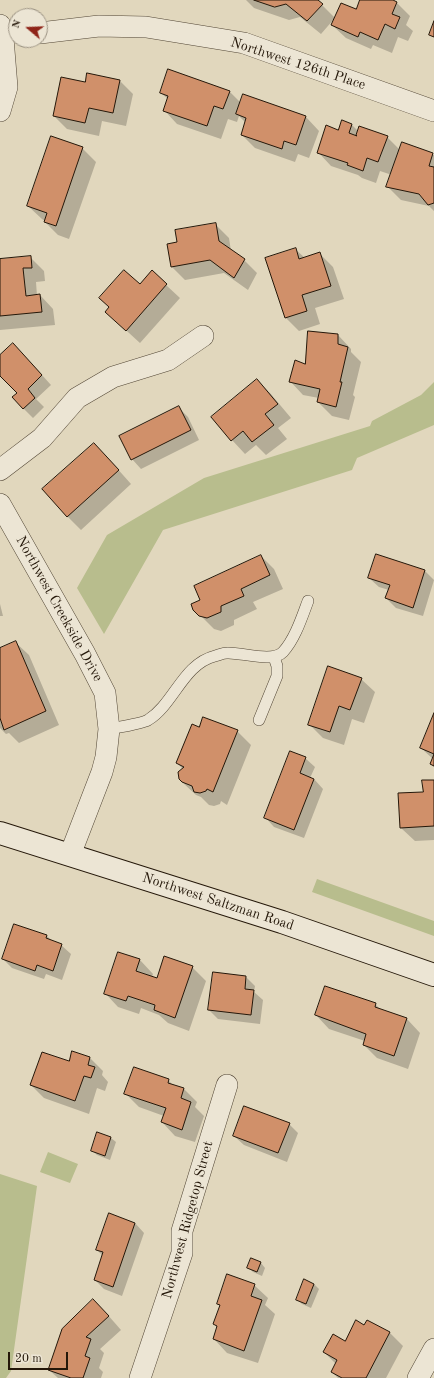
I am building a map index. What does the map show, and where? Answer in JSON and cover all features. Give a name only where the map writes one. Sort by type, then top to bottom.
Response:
[{"type":"main road","name":"Northwest Saltzman Road","points":[[0,833],[282,922],[434,975]]},
{"type":"street","name":"Northwest 126th Place","points":[[48,32],[99,26],[146,27],[244,43],[434,111]]},
{"type":"street","points":[[0,111],[6,87],[6,33]]},
{"type":"street","points":[[0,470],[42,438],[77,398],[112,377],[168,360],[203,336]]},
{"type":"street","name":"Northwest Creekside Drive","points":[[0,504],[86,654],[105,693],[110,729],[106,757],[102,772],[70,855]]},
{"type":"street","name":"Northwest Ridgetop Street","points":[[140,1378],[182,1254],[182,1231],[227,1085]]},
{"type":"street","points":[[418,1378],[434,1349]]},
{"type":"lane","points":[[110,729],[147,720],[162,708],[191,671],[207,658],[227,653],[274,657],[282,653],[296,632],[308,601]]},
{"type":"lane","points":[[259,720],[276,676],[277,666],[274,657]]},
{"type":"green space","points":[[434,382],[434,425],[357,458],[352,470],[163,530],[104,634],[77,588],[107,535],[204,478],[370,426],[372,421],[421,395]]},
{"type":"green space","points":[[317,879],[434,921],[434,936],[312,892]]},
{"type":"green space","points":[[48,1152],[78,1164],[70,1183],[40,1172]]},
{"type":"green space","points":[[0,1174],[37,1186],[11,1371],[6,1378],[0,1378]]},
{"type":"building","points":[[254,0],[318,0],[323,4],[307,21],[286,4],[275,7]]},
{"type":"building","points":[[360,0],[393,0],[397,2],[392,14],[400,17],[395,29],[385,24],[378,40],[360,32],[358,37],[331,25],[341,3],[356,9]]},
{"type":"building","points":[[434,21],[434,37],[429,35]]},
{"type":"building","points":[[168,69],[230,91],[223,109],[214,106],[207,126],[163,111],[168,96],[160,93]]},
{"type":"building","points":[[87,73],[120,80],[113,113],[89,108],[85,123],[53,116],[61,77],[85,82]]},
{"type":"building","points":[[243,94],[306,116],[296,145],[284,141],[282,149],[241,135],[246,118],[236,114]]},
{"type":"building","points":[[342,120],[352,124],[349,133],[357,136],[359,126],[388,136],[378,162],[367,158],[363,171],[347,165],[348,163],[317,153],[326,125],[338,130]]},
{"type":"building","points":[[51,136],[83,147],[56,226],[44,222],[47,213],[27,206]]},
{"type":"building","points":[[402,142],[433,153],[429,166],[434,167],[434,203],[428,205],[419,194],[386,187]]},
{"type":"building","points":[[216,223],[219,241],[245,259],[234,278],[210,260],[171,267],[167,244],[177,242],[175,230]]},
{"type":"building","points":[[296,248],[299,259],[320,252],[331,286],[302,295],[307,311],[285,318],[265,258]]},
{"type":"building","points":[[31,256],[32,268],[23,268],[26,296],[40,294],[42,312],[0,316],[0,259]]},
{"type":"building","points":[[124,270],[140,284],[152,270],[167,284],[126,331],[105,312],[109,307],[99,298]]},
{"type":"building","points":[[308,331],[338,334],[338,344],[348,347],[336,407],[317,402],[320,389],[289,382],[295,360],[305,364]]},
{"type":"building","points":[[13,343],[42,375],[28,389],[35,398],[23,409],[12,397],[17,393],[0,376],[0,355]]},
{"type":"building","points":[[257,379],[278,404],[265,414],[274,425],[252,442],[243,431],[231,441],[211,417]]},
{"type":"building","points":[[179,406],[191,430],[131,460],[119,436]]},
{"type":"building","points":[[94,443],[119,470],[67,517],[42,489]]},
{"type":"building","points":[[376,554],[425,570],[413,608],[385,598],[390,585],[368,578]]},
{"type":"building","points":[[261,555],[270,575],[241,589],[244,596],[221,606],[221,612],[207,618],[199,616],[193,610],[191,604],[200,600],[194,586]]},
{"type":"building","points":[[16,641],[46,711],[4,730],[0,718],[0,648]]},
{"type":"building","points":[[328,666],[362,678],[350,710],[339,706],[330,732],[308,725]]},
{"type":"building","points":[[434,713],[434,754],[420,748]]},
{"type":"building","points":[[203,717],[238,730],[213,792],[207,789],[206,791],[200,793],[194,792],[192,786],[182,782],[179,779],[178,772],[184,767],[176,763],[192,724],[199,727]]},
{"type":"building","points":[[290,751],[306,757],[300,773],[314,779],[294,830],[264,818]]},
{"type":"building","points":[[434,754],[434,766],[430,764]]},
{"type":"building","points":[[422,780],[434,780],[434,826],[400,828],[398,793],[423,792]]},
{"type":"building","points":[[14,924],[47,935],[46,938],[62,944],[53,971],[37,965],[35,971],[2,959]]},
{"type":"building","points":[[118,952],[140,959],[136,971],[157,978],[164,956],[193,966],[175,1018],[154,1010],[155,1005],[128,996],[126,1001],[104,994]]},
{"type":"building","points":[[213,972],[246,976],[245,989],[254,990],[251,1015],[208,1010]]},
{"type":"building","points":[[325,986],[376,1003],[375,1007],[407,1018],[394,1056],[363,1045],[366,1034],[315,1015]]},
{"type":"building","points":[[72,1051],[90,1057],[88,1065],[95,1067],[91,1078],[84,1076],[75,1101],[30,1085],[42,1052],[69,1061]]},
{"type":"building","points":[[134,1067],[169,1079],[168,1083],[184,1088],[181,1098],[191,1102],[182,1130],[161,1122],[166,1108],[124,1094]]},
{"type":"building","points":[[244,1106],[290,1123],[278,1153],[233,1136]]},
{"type":"building","points":[[97,1132],[111,1137],[105,1156],[91,1151]]},
{"type":"building","points":[[109,1213],[135,1223],[113,1287],[94,1280],[103,1252],[96,1250]]},
{"type":"building","points":[[251,1258],[261,1262],[257,1272],[247,1268]]},
{"type":"building","points":[[227,1274],[255,1284],[251,1296],[262,1300],[244,1351],[213,1339],[217,1326],[213,1324],[220,1305],[217,1304]]},
{"type":"building","points":[[304,1279],[314,1284],[306,1304],[296,1300]]},
{"type":"building","points":[[93,1299],[109,1316],[86,1337],[91,1339],[85,1356],[90,1358],[83,1378],[71,1378],[48,1370],[62,1329]]},
{"type":"building","points":[[356,1320],[364,1325],[367,1320],[390,1332],[366,1378],[342,1378],[331,1372],[337,1360],[323,1352],[333,1334],[345,1341]]}]
